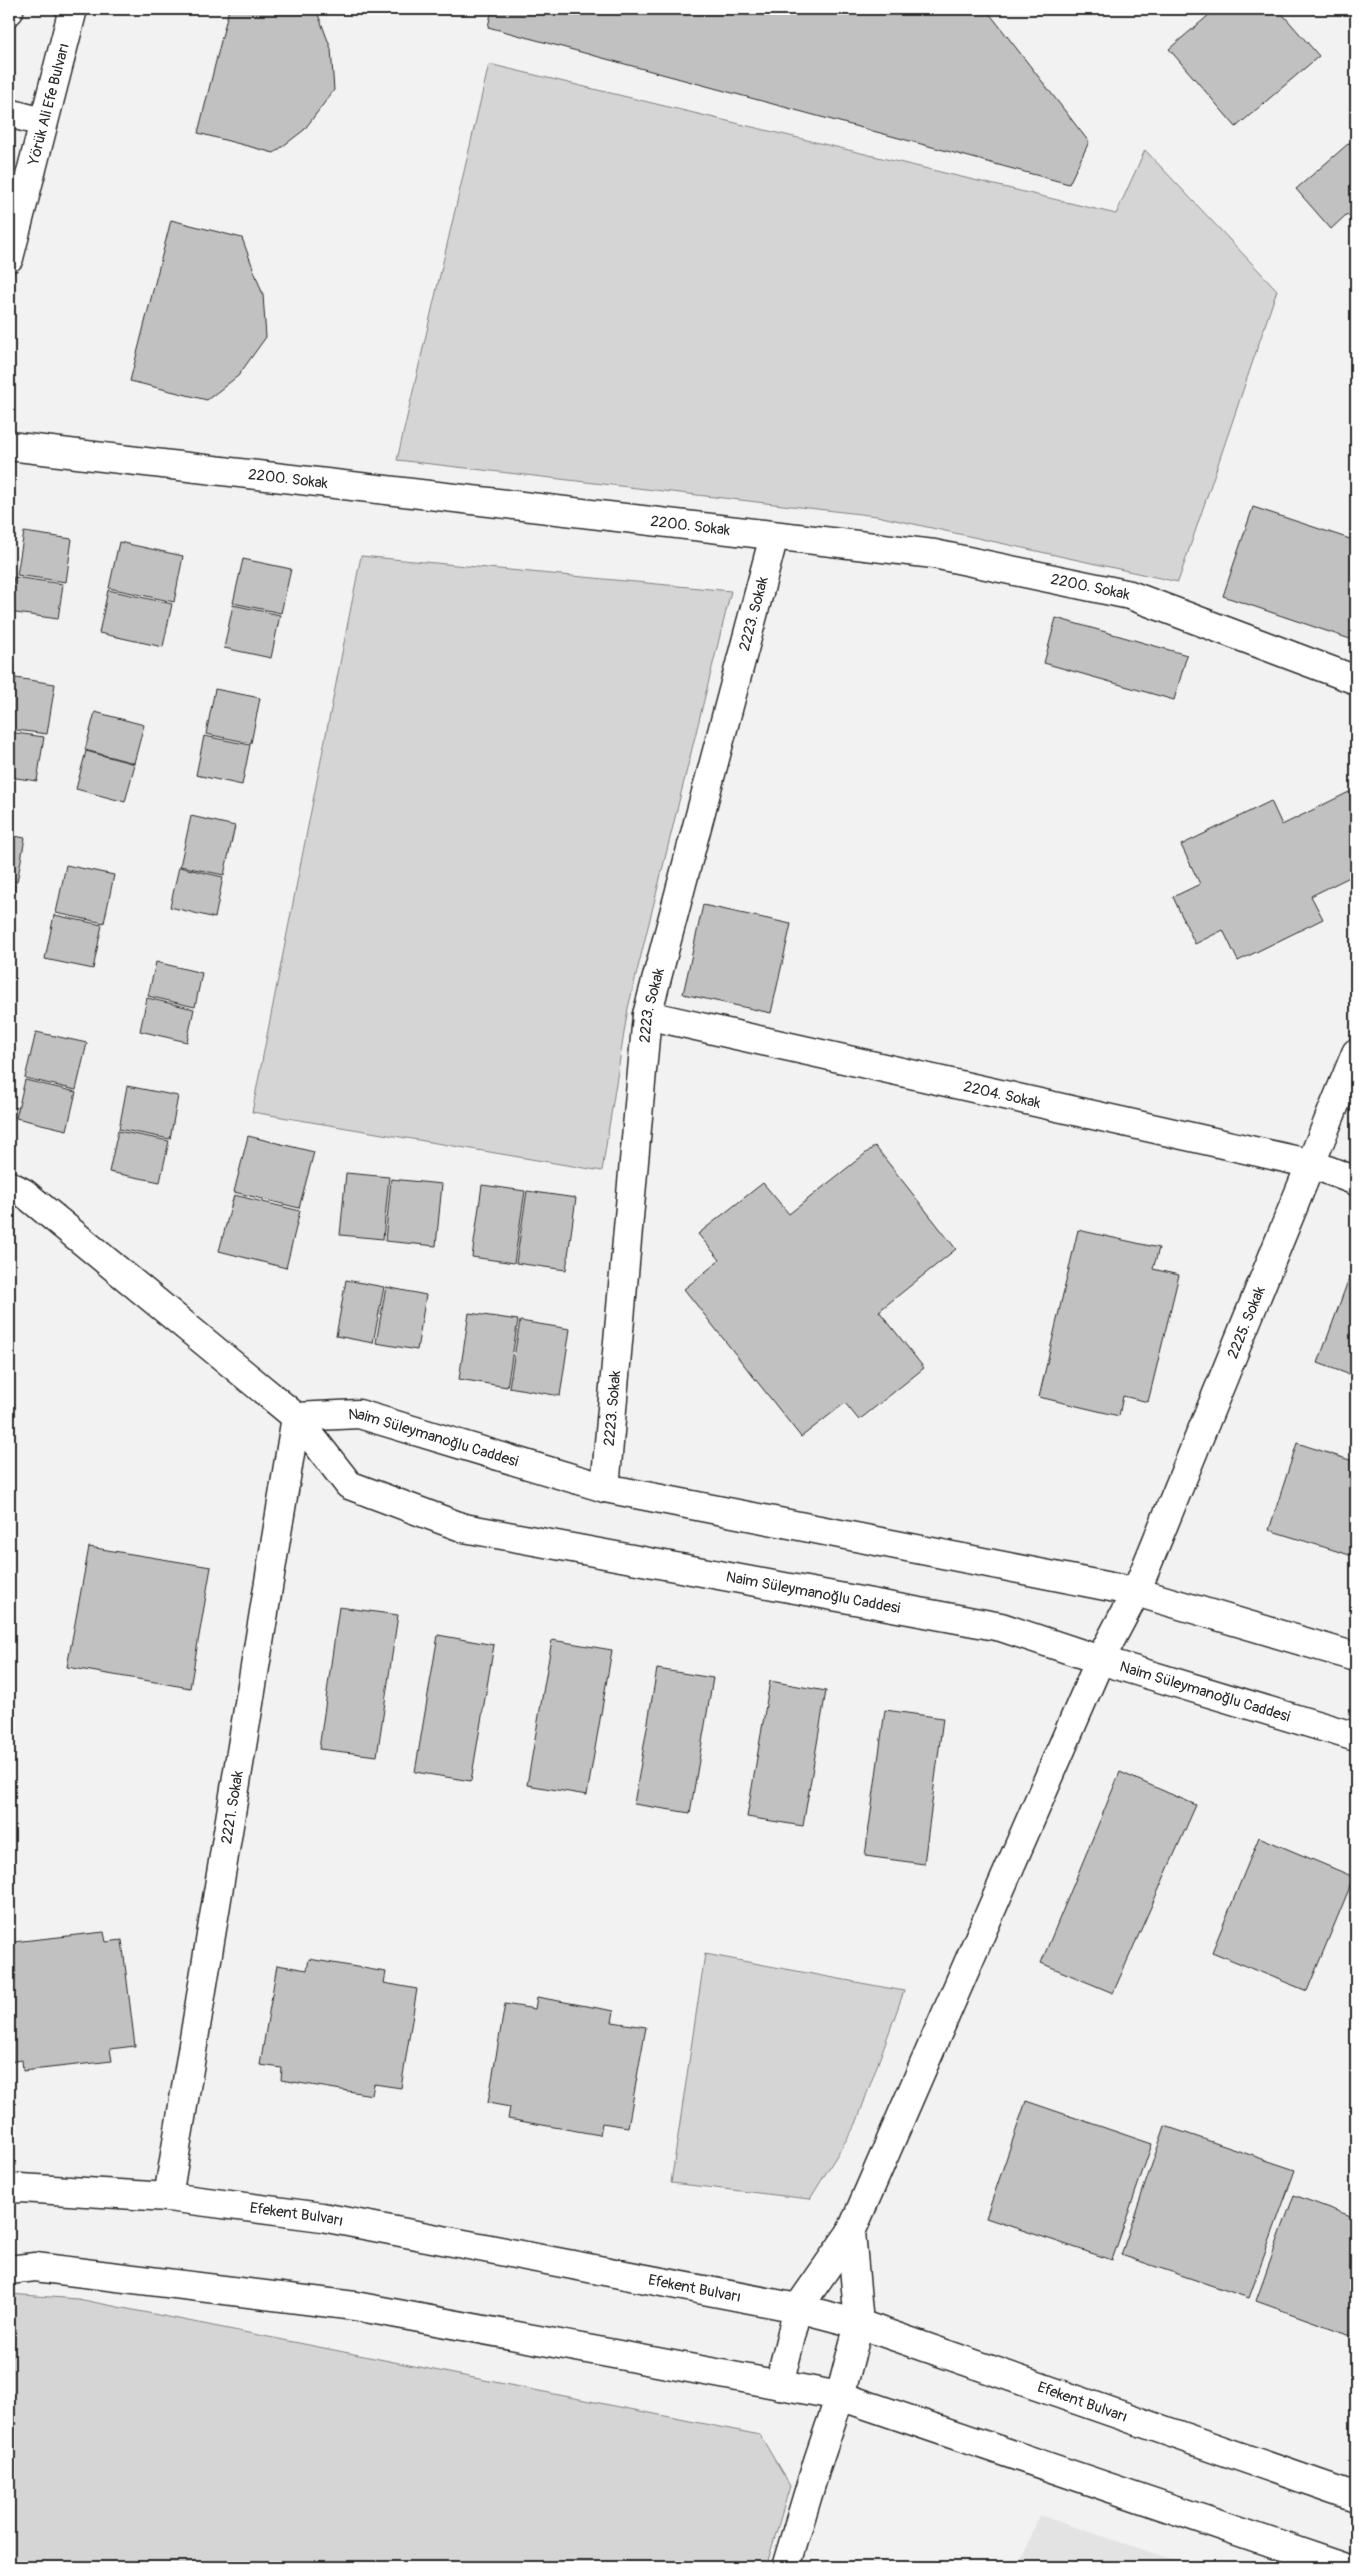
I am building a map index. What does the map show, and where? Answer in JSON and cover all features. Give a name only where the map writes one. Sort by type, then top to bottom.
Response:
[{"type":"street","name":"Yörük Ali Efe Bulvarı","points":[[9,258],[42,122],[73,9]]},
{"type":"street","points":[[9,113],[42,122]]},
{"type":"street","name":"2200. Sokak","points":[[9,446],[934,554],[1130,595],[1356,680]]},
{"type":"street","name":"2223. Sokak","points":[[605,1488],[647,1015],[774,536]]},
{"type":"street","name":"2204. Sokak","points":[[647,1015],[1312,1164],[1356,1181]]},
{"type":"street","name":"2225. Sokak","points":[[798,2308],[851,2232],[1100,1660],[1136,1592],[1356,1053]]},
{"type":"street","name":"Naim Süleymanoğlu Caddesi","points":[[9,1185],[24,1193],[296,1417],[349,1485],[464,1528],[1000,1627],[1100,1660],[1356,1737]]},
{"type":"street","name":"Naim Süleymanoğlu Caddesi","points":[[296,1417],[359,1414],[605,1488],[1136,1592],[1356,1657]]},
{"type":"street","name":"2221. Sokak","points":[[168,2197],[296,1417]]},
{"type":"street","name":"Efekent Bulvarı","points":[[9,2189],[20,2188],[168,2197],[322,2217],[798,2308],[859,2324],[1356,2497]]},
{"type":"street","points":[[786,2567],[818,2460],[840,2396],[859,2324],[851,2232]]},
{"type":"street","points":[[9,2270],[35,2267],[355,2306],[840,2396],[1343,2567]]},
{"type":"street","points":[[779,2385],[798,2308]]},
{"type":"shaded area","points":[[489,64],[1116,214],[1145,150],[1277,290],[1178,582],[877,516],[397,460]]},
{"type":"shaded area","points":[[361,556],[731,591],[628,1008],[602,1171],[252,1112]]},
{"type":"shaded area","points":[[705,1954],[904,1991],[856,2124],[810,2199],[671,2183]]},
{"type":"shaded area","points":[[9,2294],[78,2299],[760,2435],[790,2486],[766,2567],[9,2567]]},
{"type":"shaded area","points":[[1039,2515],[1195,2567],[1020,2567]]},
{"type":"building","points":[[229,9],[316,9],[331,49],[334,90],[304,130],[274,153],[198,133]]},
{"type":"building","points":[[492,9],[986,9],[1089,142],[1069,184],[488,27]]},
{"type":"building","points":[[1216,9],[1278,9],[1319,56],[1236,127],[1169,49]]},
{"type":"building","points":[[1356,137],[1356,225],[1347,214],[1331,229],[1296,189]]},
{"type":"building","points":[[171,220],[242,238],[263,295],[266,337],[238,376],[207,400],[130,381]]},
{"type":"building","points":[[1253,507],[1356,541],[1356,641],[1223,596]]},
{"type":"building","points":[[24,532],[72,539],[66,582],[17,575]]},
{"type":"building","points":[[119,542],[183,556],[174,602],[109,588]]},
{"type":"building","points":[[243,559],[291,569],[281,613],[233,603]]},
{"type":"building","points":[[14,577],[63,584],[58,619],[9,612]]},
{"type":"building","points":[[108,590],[172,604],[163,647],[99,633]]},
{"type":"building","points":[[233,605],[280,615],[271,658],[224,648]]},
{"type":"building","points":[[1056,618],[1187,655],[1174,700],[1044,663]]},
{"type":"building","points":[[9,677],[55,684],[47,734],[9,729]]},
{"type":"building","points":[[215,689],[260,698],[251,743],[206,734]]},
{"type":"building","points":[[95,712],[144,725],[134,763],[85,750]]},
{"type":"building","points":[[9,732],[44,737],[37,781],[9,777]]},
{"type":"building","points":[[204,736],[250,745],[242,785],[196,775]]},
{"type":"building","points":[[86,751],[135,764],[125,802],[76,789]]},
{"type":"building","points":[[1349,792],[1356,807],[1356,874],[1311,896],[1323,919],[1238,961],[1223,930],[1195,944],[1173,897],[1200,884],[1181,845],[1271,801],[1282,825]]},
{"type":"building","points":[[191,816],[235,826],[224,875],[180,866]]},
{"type":"building","points":[[9,835],[25,838],[17,882],[9,881]]},
{"type":"building","points":[[66,865],[114,875],[104,923],[56,913]]},
{"type":"building","points":[[179,867],[223,877],[215,918],[170,907]]},
{"type":"building","points":[[9,883],[15,885],[9,920]]},
{"type":"building","points":[[703,905],[791,924],[771,1013],[683,994]]},
{"type":"building","points":[[54,915],[102,925],[93,969],[45,959]]},
{"type":"building","points":[[156,962],[202,973],[195,1007],[148,996]]},
{"type":"building","points":[[147,998],[194,1009],[187,1042],[140,1031]]},
{"type":"building","points":[[36,1032],[87,1043],[76,1090],[25,1078]]},
{"type":"building","points":[[25,1080],[76,1092],[67,1130],[16,1118]]},
{"type":"building","points":[[127,1086],[178,1096],[170,1139],[119,1129]]},
{"type":"building","points":[[118,1131],[169,1141],[160,1182],[109,1172]]},
{"type":"building","points":[[248,1136],[314,1152],[299,1208],[234,1192]]},
{"type":"building","points":[[875,1146],[956,1249],[879,1311],[924,1368],[859,1420],[845,1403],[801,1437],[684,1289],[720,1260],[698,1234],[763,1183],[789,1214]]},
{"type":"building","points":[[346,1173],[389,1177],[383,1239],[340,1235]]},
{"type":"building","points":[[391,1179],[442,1184],[436,1246],[385,1241]]},
{"type":"building","points":[[482,1185],[525,1191],[514,1263],[472,1257]]},
{"type":"building","points":[[527,1191],[576,1198],[566,1270],[516,1263]]},
{"type":"building","points":[[234,1195],[300,1211],[286,1268],[219,1251]]},
{"type":"building","points":[[1078,1230],[1159,1248],[1153,1269],[1179,1275],[1148,1402],[1123,1396],[1119,1416],[1039,1397]]},
{"type":"building","points":[[1356,1259],[1356,1377],[1318,1363]]},
{"type":"building","points":[[346,1280],[384,1287],[373,1343],[336,1336]]},
{"type":"building","points":[[386,1287],[426,1295],[417,1350],[376,1343]]},
{"type":"building","points":[[469,1313],[518,1320],[507,1387],[459,1379]]},
{"type":"building","points":[[520,1321],[570,1329],[560,1396],[509,1387]]},
{"type":"building","points":[[1297,1443],[1356,1462],[1356,1557],[1269,1530]]},
{"type":"building","points":[[89,1547],[211,1567],[190,1688],[67,1667]]},
{"type":"building","points":[[339,1607],[398,1615],[377,1756],[319,1749]]},
{"type":"building","points":[[438,1635],[494,1645],[471,1781],[415,1772]]},
{"type":"building","points":[[552,1640],[612,1650],[587,1795],[527,1785]]},
{"type":"building","points":[[657,1669],[713,1678],[690,1813],[634,1804]]},
{"type":"building","points":[[770,1681],[826,1691],[803,1826],[747,1817]]},
{"type":"building","points":[[885,1710],[943,1718],[924,1864],[865,1856]]},
{"type":"building","points":[[1120,1772],[1196,1805],[1113,1993],[1041,1963]]},
{"type":"building","points":[[1259,1837],[1354,1877],[1307,1991],[1212,1952]]},
{"type":"building","points":[[104,1932],[106,1942],[122,1940],[135,2046],[110,2049],[112,2061],[23,2071],[22,2060],[9,2062],[9,1953],[15,1952],[13,1942]]},
{"type":"building","points":[[309,1959],[386,1972],[384,1983],[417,1989],[401,2088],[374,2084],[372,2095],[281,2080],[282,2068],[260,2065],[277,1965],[307,1970]]},
{"type":"building","points":[[537,1997],[614,2011],[612,2022],[646,2027],[628,2127],[602,2123],[600,2135],[508,2119],[510,2107],[488,2103],[505,2004],[535,2009]]},
{"type":"building","points":[[1026,2101],[1152,2144],[1112,2260],[986,2218]]},
{"type":"building","points":[[1165,2126],[1295,2170],[1249,2298],[1121,2255]]},
{"type":"building","points":[[1294,2195],[1356,2218],[1356,2337],[1256,2301]]}]
